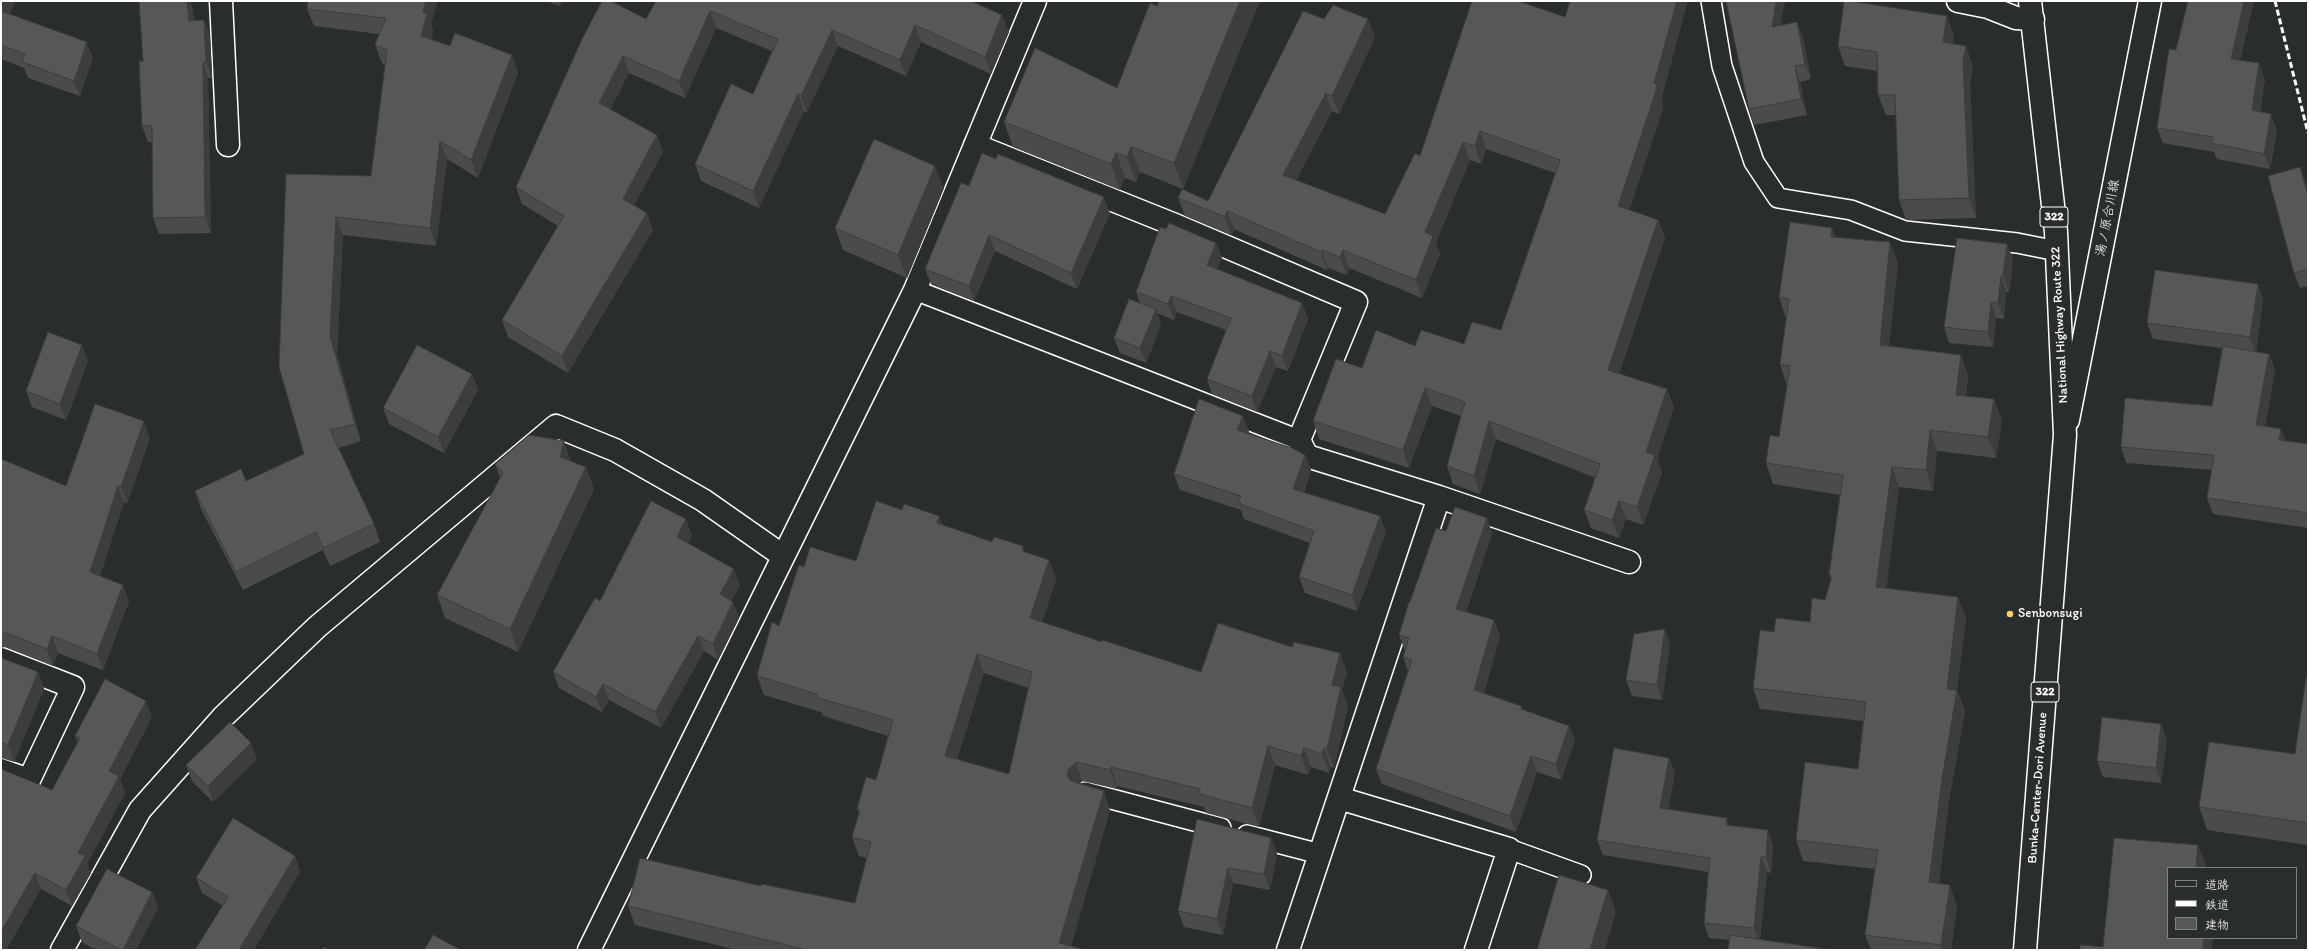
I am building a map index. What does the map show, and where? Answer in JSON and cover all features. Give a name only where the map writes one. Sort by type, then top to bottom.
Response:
[{"type":"main road","points":[[221,1],[228,145]]},
{"type":"main road","points":[[589,950],[915,290],[1035,1]]},
{"type":"main road","points":[[1958,1],[1988,7],[2016,18],[2032,10]]},
{"type":"main road","name":"湯ノ原合川線","points":[[2065,435],[2150,1]]},
{"type":"main road","name":"National Highway Route 322","points":[[2032,10],[2057,251],[2065,435]]},
{"type":"main road","points":[[975,145],[1176,225],[1356,302],[1299,440],[1307,456],[1439,497],[1629,562]]},
{"type":"main road","points":[[62,950],[140,810],[223,717],[318,627],[556,426],[615,450],[703,500],[783,556]]},
{"type":"main road","name":"Bunka-Center-Dori Avenue","points":[[2024,950],[2065,435]]},
{"type":"main road","points":[[1288,950],[1439,497]]},
{"type":"main road","points":[[1,659],[73,687],[30,780],[1,770]]},
{"type":"main road","points":[[1339,798],[1509,849],[1476,950]]},
{"type":"lane","points":[[1711,1],[1722,66],[1754,162],[1778,198],[1851,210],[1905,231],[2017,243],[2057,251]]},
{"type":"lane","points":[[915,290],[1299,440]]},
{"type":"lane","points":[[1085,792],[1320,854]]},
{"type":"lane","points":[[1509,849],[1581,874]]},
{"type":"building","points":[[139,1],[187,1],[189,21],[204,20],[206,62],[203,62],[205,217],[153,218],[152,126],[142,126],[139,60],[143,62]]},
{"type":"building","points":[[308,1],[426,1],[423,12],[427,14],[421,36],[450,46],[455,33],[512,55],[471,160],[440,141],[430,228],[336,217],[330,336],[355,424],[330,430],[374,524],[323,548],[316,532],[236,572],[195,491],[241,469],[246,481],[304,454],[279,367],[286,174],[371,176],[387,50],[375,45],[386,18],[307,9]]},
{"type":"building","points":[[602,1],[611,1],[646,19],[656,1],[971,1],[1002,15],[985,57],[915,25],[900,60],[832,30],[801,96],[798,94],[753,191],[695,164],[731,84],[753,94],[778,39],[710,11],[679,81],[623,56],[599,103],[657,135],[623,199],[647,213],[562,356],[502,320],[564,216],[516,187],[582,39]]},
{"type":"building","points":[[1159,1],[1240,1],[1174,163],[1131,147],[1127,157],[1116,153],[1111,164],[1004,122],[1035,48],[1117,88],[1150,3],[1157,6]]},
{"type":"building","points":[[1472,1],[1518,1],[1565,17],[1570,1],[1677,1],[1654,83],[1657,84],[1655,94],[1618,206],[1658,220],[1608,370],[1667,389],[1646,452],[1655,455],[1637,507],[1619,501],[1612,520],[1584,510],[1600,464],[1489,421],[1474,476],[1447,466],[1465,402],[1425,388],[1403,450],[1313,421],[1336,359],[1362,368],[1376,330],[1415,346],[1421,330],[1464,344],[1472,322],[1501,330],[1560,160],[1480,131],[1475,146],[1463,142],[1425,232],[1433,236],[1416,280],[1343,250],[1340,257],[1322,250],[1321,252],[1227,211],[1225,217],[1178,198],[1182,189],[1208,201],[1303,11],[1324,19],[1333,5],[1368,19],[1332,96],[1326,93],[1283,175],[1385,214],[1415,153],[1420,156]]},
{"type":"building","points":[[1726,1],[1776,1],[1772,27],[1797,22],[1805,64],[1795,66],[1801,99],[1749,109]]},
{"type":"building","points":[[1844,1],[1947,16],[1943,42],[1966,46],[1963,62],[1969,198],[1899,200],[1895,95],[1878,95],[1877,52],[1838,46]]},
{"type":"building","points":[[2188,1],[2244,1],[2231,59],[2259,63],[2252,110],[2271,114],[2264,154],[2211,143],[2213,137],[2157,128],[2169,49],[2176,50]]},
{"type":"building","points":[[1,11],[87,42],[74,81],[22,62],[25,54],[1,45]]},
{"type":"building","points":[[874,139],[935,166],[898,255],[835,228]]},
{"type":"building","points":[[982,153],[996,159],[998,154],[1104,197],[1071,273],[989,235],[969,286],[925,269],[961,183],[969,186]]},
{"type":"building","points":[[2300,167],[2308,196],[2308,269],[2294,273],[2268,176]]},
{"type":"building","points":[[1790,222],[1832,228],[1831,237],[1890,242],[1880,345],[1961,355],[1956,395],[1994,399],[1988,437],[1930,430],[1926,470],[1892,467],[1876,587],[1958,597],[1947,689],[1957,690],[1942,779],[1929,882],[1950,885],[1941,945],[1865,935],[1878,850],[1796,840],[1805,762],[1858,769],[1866,702],[1753,688],[1760,630],[1774,632],[1776,618],[1810,622],[1812,598],[1825,600],[1832,576],[1829,575],[1843,475],[1766,463],[1770,435],[1779,437],[1790,366],[1780,364],[1789,299],[1779,297]]},
{"type":"building","points":[[1169,223],[1216,243],[1207,265],[1302,303],[1282,356],[1270,351],[1252,396],[1207,379],[1231,318],[1171,296],[1168,304],[1136,292],[1160,227],[1166,229]]},
{"type":"building","points":[[1957,238],[2007,244],[1998,303],[1991,302],[1988,332],[1944,327]]},
{"type":"building","points":[[2155,270],[2258,284],[2250,337],[2147,323]]},
{"type":"building","points":[[1129,299],[1156,309],[1140,348],[1114,338]]},
{"type":"building","points":[[48,332],[82,345],[60,404],[26,391]]},
{"type":"building","points":[[417,345],[472,374],[438,437],[383,408]]},
{"type":"building","points":[[2223,346],[2269,354],[2256,425],[2281,429],[2279,440],[2308,444],[2308,513],[2207,498],[2214,455],[2121,447],[2125,398],[2212,406]]},
{"type":"building","points":[[1199,399],[1243,416],[1237,430],[1292,448],[1305,455],[1293,489],[1380,516],[1352,595],[1299,577],[1314,531],[1238,503],[1241,496],[1174,474]]},
{"type":"building","points":[[95,404],[144,421],[121,487],[118,486],[90,572],[123,585],[97,654],[52,636],[47,649],[1,631],[1,459],[66,486]]},
{"type":"building","points":[[529,435],[564,441],[560,457],[586,467],[510,629],[437,595],[503,473],[495,464]]},
{"type":"building","points":[[651,501],[686,519],[677,537],[734,569],[720,594],[733,602],[713,644],[698,636],[655,712],[603,684],[596,697],[553,672],[595,598],[600,601]]},
{"type":"building","points":[[876,501],[902,510],[904,504],[939,516],[937,523],[992,542],[994,537],[1023,546],[1022,551],[1049,560],[1030,618],[1102,642],[1102,640],[1201,672],[1218,623],[1292,647],[1294,642],[1340,653],[1332,685],[1341,687],[1327,749],[1324,748],[1322,754],[1304,748],[1301,756],[1268,746],[1252,808],[1199,794],[1200,789],[1111,767],[1110,770],[1076,762],[1068,770],[1067,776],[1071,781],[1104,791],[1059,943],[1086,950],[803,950],[628,906],[640,858],[761,886],[761,884],[855,903],[871,842],[852,837],[860,810],[857,809],[866,777],[876,780],[893,720],[816,697],[817,694],[757,676],[772,622],[779,626],[799,565],[804,567],[810,547],[856,561]],"holes":[[[977,654],[1032,672],[1009,774],[945,756]]]},
{"type":"building","points":[[1455,507],[1487,518],[1456,609],[1494,620],[1474,690],[1521,706],[1521,709],[1569,726],[1556,764],[1531,756],[1510,816],[1376,769],[1412,660],[1403,657],[1409,638],[1399,635],[1409,602],[1436,528],[1446,531]]},
{"type":"building","points":[[1665,629],[1657,685],[1626,680],[1634,634]]},
{"type":"building","points":[[1,658],[38,672],[8,745],[1,743]]},
{"type":"building","points":[[2306,678],[2308,679],[2308,823],[2199,807],[2209,742],[2295,754]]},
{"type":"building","points":[[105,679],[146,701],[109,771],[119,776],[78,853],[85,856],[66,890],[35,873],[1,932],[1,769],[52,790],[80,738],[75,736]]},
{"type":"building","points":[[2102,717],[2161,724],[2156,768],[2097,761]]},
{"type":"building","points":[[230,722],[251,743],[208,786],[186,765]]},
{"type":"building","points":[[1614,748],[1669,758],[1660,808],[1727,818],[1726,825],[1768,830],[1766,857],[1761,857],[1754,928],[1704,923],[1710,858],[1597,840]]},
{"type":"building","points":[[233,818],[295,856],[239,950],[195,950],[228,897],[196,878]]},
{"type":"building","points":[[1197,819],[1271,838],[1264,874],[1228,868],[1217,919],[1178,911]]},
{"type":"building","points":[[2114,838],[2198,845],[2196,867],[2167,867],[2167,939],[2204,939],[2203,950],[2080,950],[2080,945],[2103,947]]},
{"type":"building","points":[[107,869],[152,892],[123,950],[76,926]]},
{"type":"building","points":[[1559,875],[1608,890],[1590,950],[1537,950]]},
{"type":"building","points":[[433,935],[461,950],[424,950]]},
{"type":"building","points":[[1730,935],[1832,950],[1728,950]]},
{"type":"building","points":[[324,947],[329,950],[322,950]]},
{"type":"railway","points":[[2275,1],[2308,133]]},
{"type":"place","name":"Senbonsugi","points":[[2010,614]]}]
